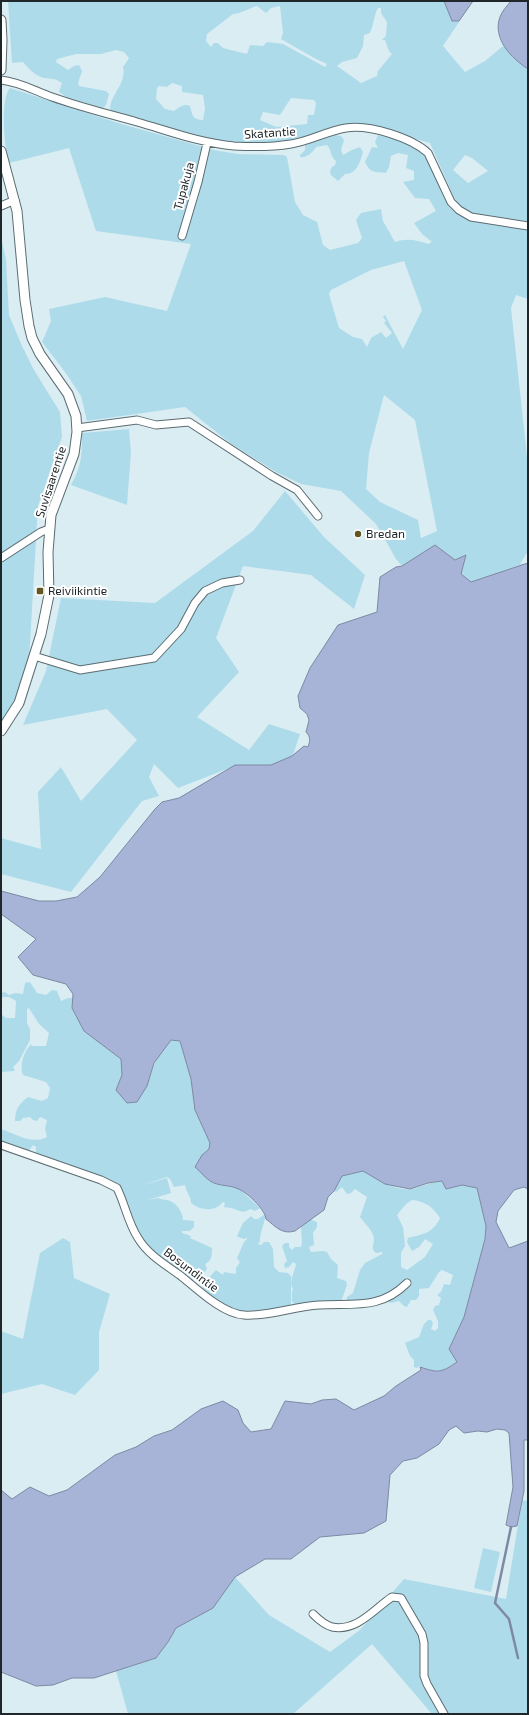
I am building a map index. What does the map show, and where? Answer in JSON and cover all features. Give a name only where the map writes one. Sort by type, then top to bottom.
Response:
[{"type":"street","points":[[1,20],[1,70]]},
{"type":"street","name":"Skatantie","points":[[1,80],[14,82],[52,97],[207,142],[249,146],[290,144],[336,131],[358,127],[388,134],[410,141],[422,147],[428,153],[451,202],[459,210],[471,217],[528,226]]},
{"type":"street","name":"Tupakuja","points":[[182,236],[198,182],[207,142]]},
{"type":"street","name":"Suvisaarentie","points":[[1,150],[15,200],[20,235],[25,300],[32,338],[44,361],[68,394],[76,416],[78,428],[74,454],[54,503],[49,529],[49,595],[34,656],[19,703],[1,731]]},
{"type":"street","points":[[1,206],[15,200]]},
{"type":"street","points":[[78,428],[137,420],[156,425],[189,422],[272,476],[297,490],[318,516]]},
{"type":"street","points":[[1,558],[41,532],[49,529]]},
{"type":"street","points":[[34,656],[80,670],[154,658],[181,629],[195,603],[205,591],[222,583],[240,580]]},
{"type":"street","name":"Bosundintie","points":[[1,1145],[101,1180],[118,1188],[138,1238],[150,1253],[199,1291],[234,1313],[250,1315],[320,1304],[368,1303],[386,1298],[407,1283]]},
{"type":"street","points":[[313,1614],[324,1623],[332,1626],[352,1626],[360,1622],[392,1597],[401,1598],[422,1634],[424,1644],[424,1676],[444,1714]]},
{"type":"shaded area","points":[[8,1],[473,1],[443,46],[465,72],[485,61],[503,46],[499,27],[501,17],[511,1],[528,1],[528,223],[471,213],[462,208],[455,200],[430,143],[370,126],[293,141],[246,144],[207,140],[110,111],[112,100],[123,79],[123,67],[129,58],[124,52],[116,50],[101,54],[76,54],[57,59],[56,62],[68,70],[79,65],[82,71],[78,83],[79,86],[106,91],[109,94],[106,105],[103,108],[68,98],[59,92],[62,83],[60,81],[38,76],[23,62],[12,63]],"holes":[[[257,6],[266,13],[271,8],[280,6],[283,33],[281,39],[327,64],[325,67],[283,44],[267,42],[263,46],[250,45],[247,54],[223,48],[218,43],[214,43],[211,47],[206,41],[207,34],[233,14]],[[378,8],[381,8],[381,13],[387,22],[386,36],[382,40],[385,40],[389,51],[392,54],[378,71],[377,76],[361,83],[337,66],[342,62],[357,58],[363,46],[364,35],[370,33]],[[172,83],[182,86],[182,92],[203,95],[205,109],[203,120],[195,118],[192,114],[190,106],[188,105],[182,106],[174,111],[165,109],[156,99],[157,88],[159,86],[167,87]],[[291,98],[314,100],[316,103],[314,115],[308,115],[307,124],[276,127],[260,120],[263,112],[280,115]],[[465,155],[472,158],[488,171],[468,183],[453,170]]]},
{"type":"shaded area","points":[[444,1],[473,1],[459,21],[452,21]]},
{"type":"shaded area","points":[[511,1],[528,1],[528,69],[515,59],[505,47],[499,32],[498,25],[500,17]]},
{"type":"shaded area","points":[[10,88],[118,123],[214,150],[238,154],[284,155],[287,157],[295,202],[303,215],[317,222],[323,245],[330,250],[358,243],[362,238],[356,220],[361,213],[381,209],[383,221],[395,242],[407,240],[428,244],[432,242],[422,234],[414,223],[436,211],[429,199],[415,198],[403,182],[414,180],[414,171],[406,168],[408,155],[398,153],[391,156],[386,173],[376,172],[367,166],[365,162],[372,147],[378,148],[375,142],[378,135],[406,143],[421,152],[431,164],[445,200],[449,207],[455,212],[467,219],[528,230],[528,299],[516,295],[511,308],[528,466],[528,551],[520,564],[528,563],[528,589],[413,579],[396,559],[376,524],[341,491],[301,484],[276,472],[230,443],[185,407],[87,421],[81,396],[42,342],[51,321],[49,309],[105,297],[167,311],[191,244],[96,231],[69,148],[9,163],[4,124],[7,93]],"holes":[[[404,261],[422,310],[403,349],[385,315],[383,317],[386,321],[384,323],[392,333],[386,338],[381,332],[371,338],[367,347],[362,339],[353,337],[339,328],[329,294],[331,290],[371,270]],[[384,395],[415,420],[437,531],[421,538],[418,520],[380,502],[366,489],[369,453]]]},
{"type":"shaded area","points":[[335,135],[341,136],[344,140],[341,150],[343,155],[360,147],[363,152],[355,170],[345,174],[338,181],[331,175],[330,171],[335,165],[336,161],[327,145],[316,147],[309,155],[300,157],[305,150],[305,145]]},
{"type":"shaded area","points":[[1,236],[6,260],[9,315],[34,370],[60,412],[62,437],[38,506],[29,661],[13,711],[1,729]]},
{"type":"shaded area","points":[[129,429],[131,452],[127,505],[71,485],[81,460],[82,433]]},
{"type":"shaded area","points":[[285,491],[324,537],[365,575],[354,609],[311,575],[243,566],[216,638],[239,672],[197,717],[249,750],[269,724],[300,734],[293,755],[304,746],[309,773],[179,798],[232,767],[178,788],[154,764],[149,777],[159,796],[142,801],[71,892],[1,874],[1,838],[41,849],[38,792],[61,767],[81,801],[137,740],[107,709],[23,725],[46,671],[61,598],[155,603],[253,531]]},
{"type":"shaded area","points":[[435,545],[455,560],[466,555],[461,574],[471,582],[528,563],[528,1189],[524,1187],[514,1190],[498,1211],[496,1222],[509,1248],[528,1241],[528,1440],[524,1440],[524,1491],[517,1526],[511,1527],[506,1525],[513,1487],[509,1433],[505,1430],[497,1429],[487,1432],[478,1431],[464,1433],[456,1426],[449,1430],[439,1444],[417,1458],[403,1461],[390,1475],[386,1521],[364,1533],[320,1537],[291,1559],[265,1559],[235,1577],[213,1608],[176,1628],[156,1658],[94,1678],[72,1678],[53,1685],[36,1686],[1,1672],[1,1490],[12,1499],[30,1487],[49,1496],[67,1490],[115,1455],[136,1447],[154,1436],[172,1430],[201,1409],[223,1401],[238,1410],[243,1423],[251,1432],[271,1429],[285,1401],[311,1404],[322,1400],[336,1399],[354,1410],[384,1396],[396,1386],[421,1370],[420,1367],[435,1371],[447,1368],[457,1362],[449,1349],[464,1317],[485,1239],[486,1226],[477,1188],[462,1185],[446,1189],[442,1181],[428,1183],[410,1189],[385,1184],[363,1171],[342,1176],[334,1191],[328,1197],[324,1210],[295,1231],[286,1232],[276,1227],[266,1219],[259,1206],[245,1193],[233,1187],[212,1182],[195,1167],[202,1155],[209,1149],[210,1143],[195,1110],[191,1079],[180,1041],[171,1040],[154,1063],[147,1086],[137,1102],[127,1103],[116,1090],[122,1075],[121,1059],[84,1031],[72,1008],[73,994],[66,984],[33,975],[18,957],[36,939],[1,914],[1,891],[39,901],[56,901],[77,897],[100,877],[162,802],[179,798],[235,765],[271,765],[292,756],[304,746],[308,747],[310,739],[306,732],[309,720],[307,714],[300,708],[298,696],[310,668],[338,625],[377,612],[380,577],[396,567],[402,566]]},
{"type":"shaded area","points":[[30,982],[37,993],[46,995],[52,990],[57,991],[61,1001],[68,998],[73,998],[72,1008],[84,1031],[121,1059],[122,1075],[116,1090],[147,1086],[154,1066],[162,1051],[171,1040],[180,1041],[191,1079],[195,1110],[210,1143],[209,1149],[202,1155],[260,1208],[255,1211],[250,1209],[242,1212],[224,1207],[225,1203],[223,1202],[216,1208],[212,1209],[199,1208],[191,1203],[185,1185],[174,1187],[170,1179],[167,1177],[140,1186],[167,1178],[171,1193],[148,1200],[158,1198],[170,1201],[176,1205],[183,1217],[183,1220],[194,1221],[194,1227],[190,1231],[182,1231],[182,1233],[191,1236],[190,1238],[212,1248],[212,1255],[205,1264],[207,1269],[200,1278],[190,1281],[155,1255],[139,1239],[115,1184],[107,1179],[39,1156],[36,1153],[36,1147],[33,1145],[28,1152],[1,1143],[1,1129],[30,1139],[36,1140],[47,1137],[45,1129],[47,1120],[40,1117],[37,1121],[30,1117],[23,1118],[20,1121],[15,1121],[18,1107],[22,1102],[28,1097],[42,1101],[48,1098],[50,1088],[46,1082],[23,1075],[23,1059],[28,1047],[31,1044],[32,1046],[46,1046],[49,1033],[39,1024],[29,1008],[27,1009],[27,1023],[30,1029],[30,1040],[19,1061],[13,1067],[15,1070],[1,1072],[1,1014],[6,1018],[15,1018],[16,1001],[9,997],[1,997],[1,993],[5,992],[9,995],[15,993],[23,994],[25,983]]},
{"type":"shaded area","points":[[363,1171],[387,1184],[406,1189],[412,1189],[442,1181],[446,1189],[462,1185],[478,1188],[486,1226],[485,1239],[464,1317],[449,1348],[457,1362],[438,1371],[419,1366],[417,1368],[414,1367],[414,1360],[410,1356],[405,1343],[419,1337],[424,1324],[428,1320],[431,1320],[433,1323],[431,1329],[435,1331],[438,1328],[438,1321],[433,1310],[435,1306],[439,1305],[441,1298],[437,1295],[441,1292],[444,1284],[450,1285],[453,1275],[442,1270],[439,1272],[429,1288],[419,1289],[419,1296],[416,1300],[411,1300],[407,1307],[399,1301],[391,1303],[386,1301],[346,1302],[347,1297],[353,1293],[360,1270],[365,1263],[383,1252],[376,1253],[374,1251],[374,1239],[372,1233],[360,1217],[367,1197],[355,1189],[351,1193],[347,1194],[342,1187],[336,1192],[334,1191],[342,1176]],"holes":[[[412,1200],[428,1205],[440,1218],[431,1230],[408,1238],[407,1242],[412,1251],[419,1247],[425,1239],[433,1244],[425,1257],[407,1270],[401,1267],[401,1253],[405,1246],[403,1227],[397,1215],[406,1204]]]},
{"type":"shaded area","points":[[265,1214],[265,1220],[258,1244],[261,1245],[264,1242],[269,1242],[273,1249],[274,1267],[279,1272],[288,1273],[291,1276],[291,1306],[280,1309],[237,1313],[206,1293],[203,1289],[204,1283],[216,1270],[223,1275],[224,1272],[236,1274],[236,1268],[240,1262],[237,1258],[244,1242],[247,1239],[237,1236],[243,1223],[251,1216],[254,1219],[258,1219]]},
{"type":"shaded area","points":[[310,1219],[317,1222],[317,1227],[313,1233],[314,1245],[309,1247],[311,1252],[327,1252],[331,1259],[338,1265],[337,1278],[346,1281],[347,1285],[341,1302],[295,1305],[292,1301],[293,1289],[291,1280],[296,1264],[293,1262],[289,1267],[285,1268],[284,1264],[287,1261],[282,1246],[285,1243],[289,1243],[289,1247],[292,1250],[295,1247],[301,1247],[301,1227]]},
{"type":"shaded area","points":[[63,1238],[70,1242],[74,1278],[110,1294],[99,1332],[99,1370],[75,1395],[42,1384],[1,1394],[1,1331],[23,1339],[40,1253]]},
{"type":"shaded area","points":[[522,1500],[528,1501],[528,1714],[432,1714],[372,1644],[293,1714],[128,1714],[116,1671],[156,1658],[176,1628],[213,1608],[235,1577],[269,1615],[330,1652],[360,1630],[404,1579],[506,1599]]},
{"type":"shaded area","points":[[483,1548],[500,1552],[491,1592],[474,1588]]},
{"type":"waterway","points":[[511,1527],[495,1603],[509,1619],[518,1658]]},
{"type":"place","name":"Bredan","points":[[358,534]]},
{"type":"place","name":"Reiviikintie","points":[[40,591]]}]
